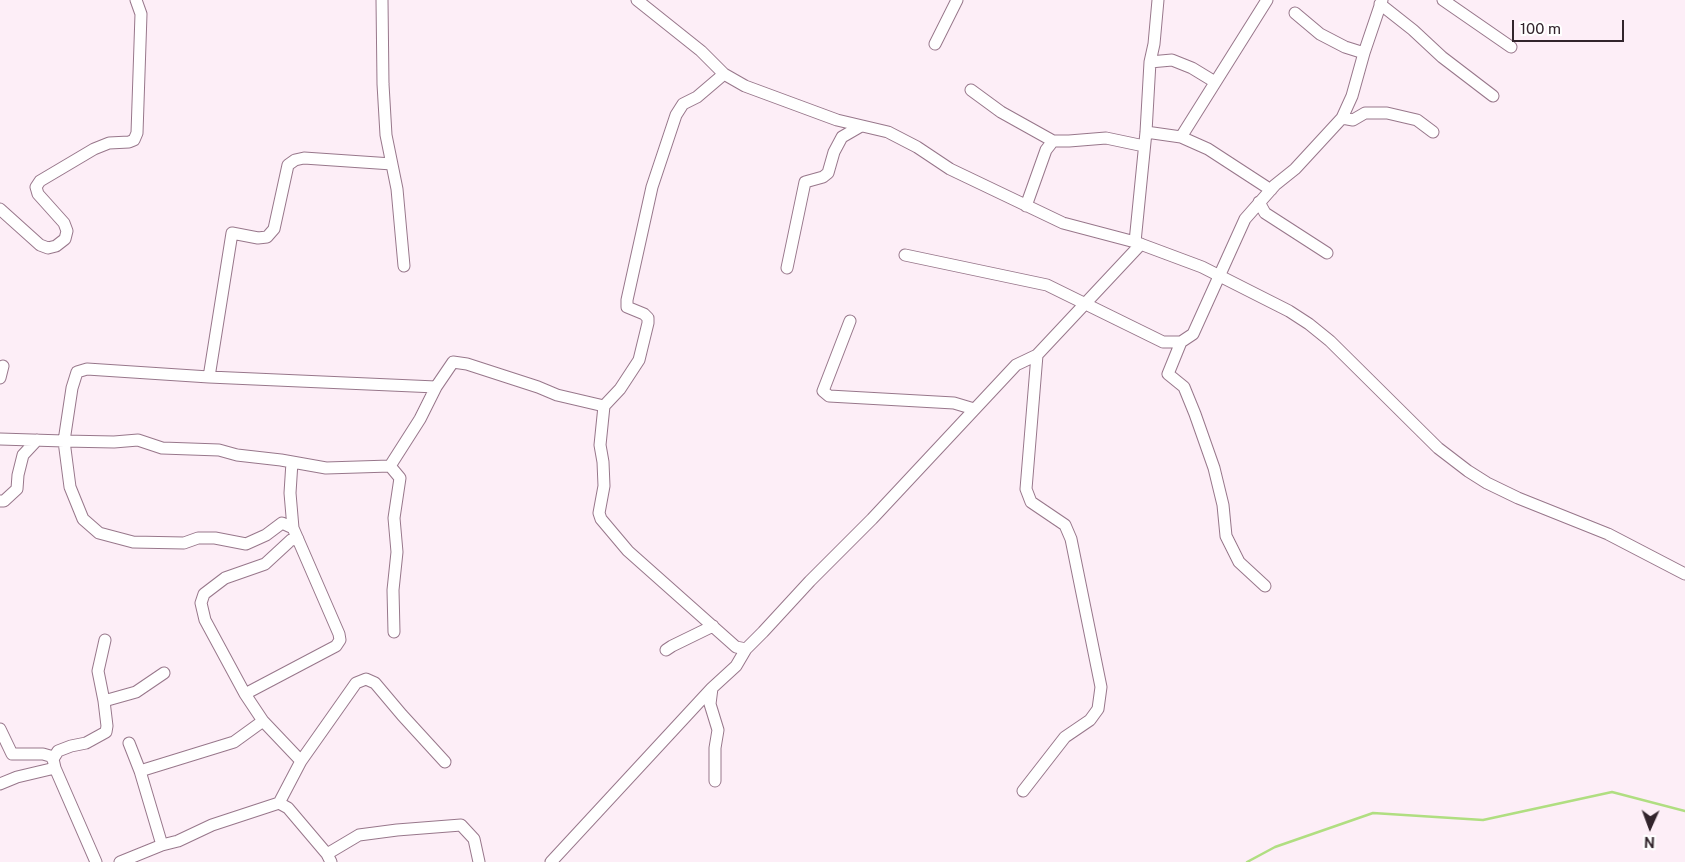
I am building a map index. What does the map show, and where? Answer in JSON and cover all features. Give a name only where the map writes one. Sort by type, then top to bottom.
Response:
[{"type":"street","points":[[0,210],[40,245],[48,248],[56,246],[65,239],[67,231],[64,223],[38,194],[36,187],[40,182],[94,149],[109,144],[134,140],[137,134],[141,14],[136,0]]},
{"type":"street","points":[[382,0],[382,84],[386,135],[397,190],[404,266]]},
{"type":"street","points":[[637,0],[701,51],[724,74],[744,86],[837,120],[888,132],[917,147],[950,169],[1063,223],[1138,243],[1202,266],[1288,311],[1309,324],[1351,360],[1438,448],[1468,471],[1487,483],[1518,498],[1617,538],[1685,574]]},
{"type":"street","points":[[935,44],[957,0]]},
{"type":"street","points":[[551,862],[712,688],[736,666],[746,649],[810,581],[872,519],[1016,365],[1037,355],[1138,243],[1150,62],[1154,44],[1158,0]]},
{"type":"street","points":[[1181,137],[1267,0]]},
{"type":"street","points":[[1443,0],[1511,47]]},
{"type":"street","points":[[905,255],[1047,285],[1084,305],[1163,342],[1181,342],[1193,334],[1245,219],[1259,202],[1295,169],[1342,118],[1352,96],[1381,2],[1442,57],[1493,96]]},
{"type":"street","points":[[1295,13],[1320,34],[1345,47],[1364,53]]},
{"type":"street","points":[[1150,62],[1172,60],[1192,68],[1215,82]]},
{"type":"street","points":[[724,74],[697,96],[683,104],[676,116],[652,187],[627,300],[628,307],[644,314],[648,318],[648,323],[639,360],[620,389],[604,406],[600,445],[604,486],[599,513],[601,519],[628,551],[736,647],[746,649]]},
{"type":"street","points":[[971,90],[1001,112],[1053,140],[1069,141],[1106,138],[1144,146]]},
{"type":"street","points":[[1342,118],[1353,120],[1365,113],[1387,112],[1417,120],[1433,132]]},
{"type":"street","points":[[786,268],[805,182],[823,177],[828,173],[834,152],[842,137],[861,126]]},
{"type":"street","points":[[1146,132],[1181,137],[1208,148],[1271,190]]},
{"type":"street","points":[[1026,206],[1046,150],[1053,140]]},
{"type":"street","points":[[209,377],[232,233],[258,238],[268,237],[274,230],[288,165],[295,160],[304,158],[392,164]]},
{"type":"street","points":[[1259,202],[1265,212],[1327,253]]},
{"type":"street","points":[[850,321],[824,390],[829,396],[954,403],[974,409]]},
{"type":"street","points":[[1181,342],[1168,374],[1184,388],[1214,468],[1223,505],[1226,536],[1239,562],[1266,586]]},
{"type":"street","points":[[1023,791],[1065,738],[1090,720],[1098,709],[1101,688],[1071,539],[1065,525],[1031,502],[1026,490],[1037,355]]},
{"type":"street","points":[[390,466],[420,419],[436,387],[453,362],[467,364],[538,386],[557,396],[604,406]]},
{"type":"street","points":[[0,378],[3,366]]},
{"type":"street","points":[[295,534],[282,523],[246,544],[216,538],[198,538],[184,543],[133,542],[99,533],[84,519],[70,487],[64,441],[72,388],[78,372],[87,369],[209,377],[436,387]]},
{"type":"street","points":[[0,439],[114,442],[138,440],[162,448],[219,450],[237,455],[326,468],[390,466]]},
{"type":"street","points":[[0,501],[4,501],[17,489],[23,455],[37,440]]},
{"type":"street","points":[[245,694],[336,646],[340,640],[295,534],[290,493],[292,462]]},
{"type":"street","points":[[390,466],[400,478],[394,518],[397,552],[393,590],[394,632]]},
{"type":"street","points":[[295,534],[264,564],[225,578],[204,594],[201,603],[205,620],[245,694],[263,721],[301,761]]},
{"type":"street","points":[[666,650],[713,626]]},
{"type":"street","points":[[54,764],[58,751],[86,743],[106,732],[104,700],[98,671],[105,640]]},
{"type":"street","points":[[104,700],[136,692],[164,673]]},
{"type":"street","points":[[120,862],[162,845],[178,841],[212,825],[279,803],[301,761],[356,683],[366,679],[375,683],[445,762]]},
{"type":"street","points":[[712,688],[710,704],[718,730],[715,748],[715,780]]},
{"type":"street","points":[[140,771],[234,742],[263,721]]},
{"type":"street","points":[[0,730],[12,754],[18,777]]},
{"type":"street","points":[[129,743],[140,771],[162,845]]},
{"type":"street","points":[[12,754],[43,754],[54,764],[96,862]]},
{"type":"street","points":[[0,784],[54,764]]},
{"type":"street","points":[[279,803],[288,808],[329,858],[359,836],[397,830],[461,825],[474,839],[479,862]]},
{"type":"waterway","points":[[1247,862],[1275,847],[1373,813],[1483,820],[1612,792],[1685,811]]}]
